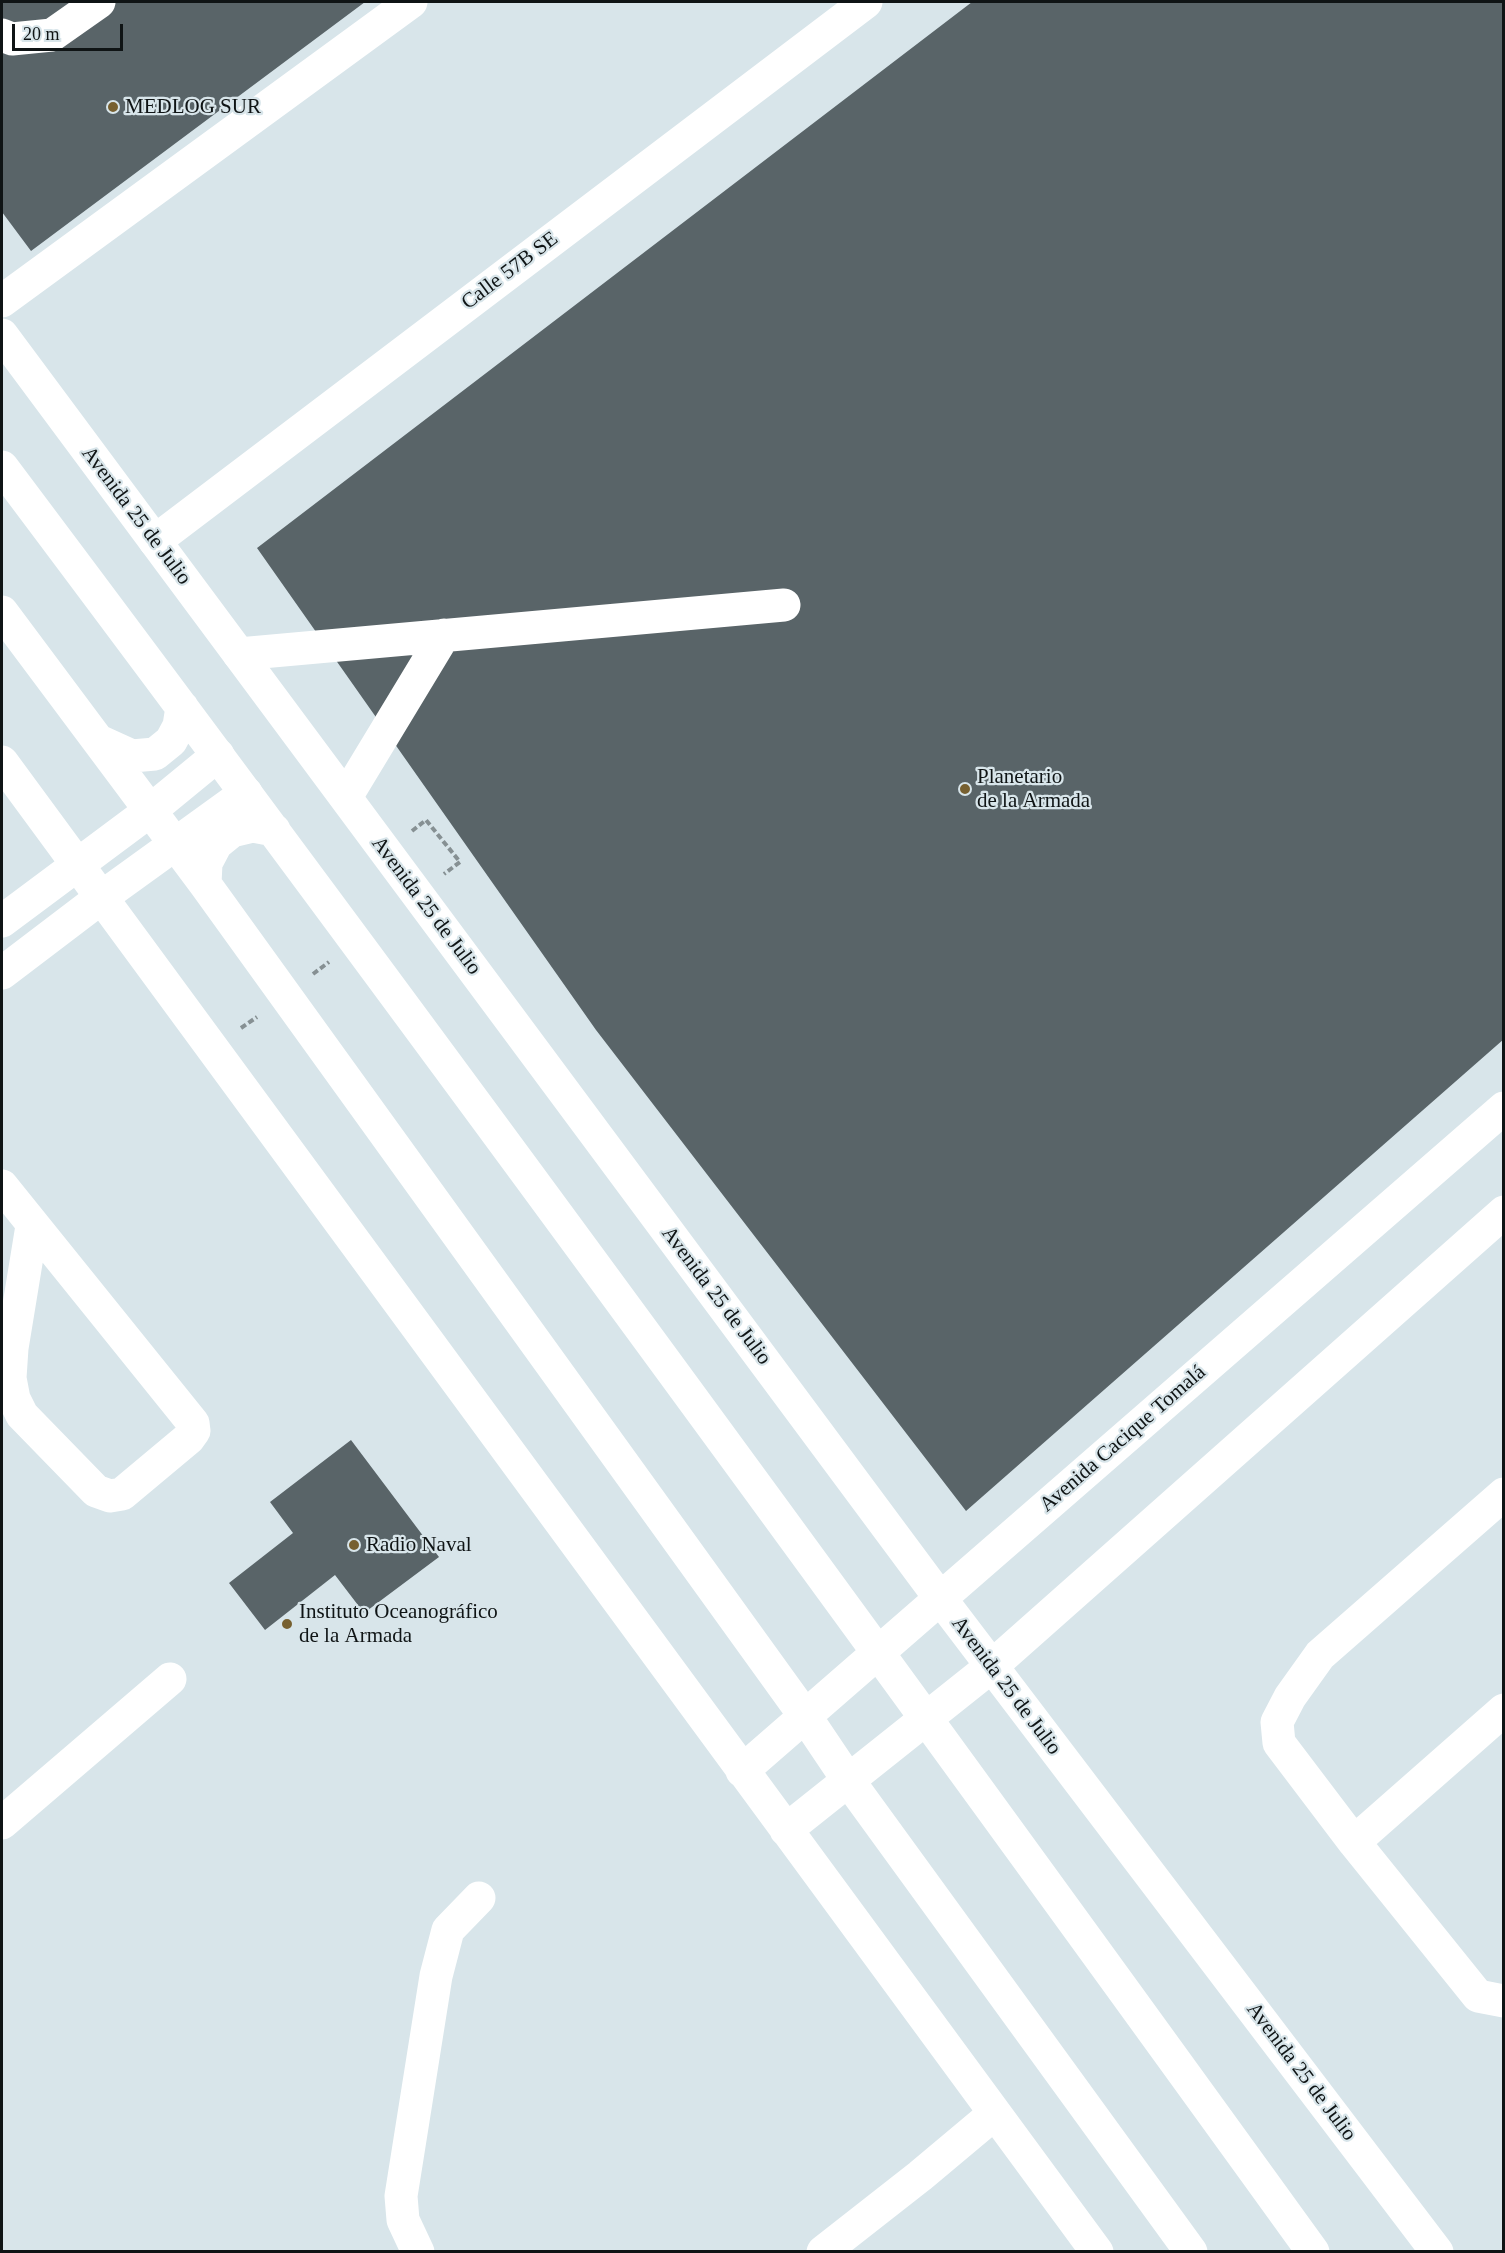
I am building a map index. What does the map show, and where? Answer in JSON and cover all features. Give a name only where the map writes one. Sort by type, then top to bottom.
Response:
[{"type":"main road","points":[[2,35],[12,39],[52,35],[99,2]]},
{"type":"main road","points":[[2,302],[411,2]]},
{"type":"main road","name":"Calle 57B SE","points":[[154,541],[866,2]]},
{"type":"main road","name":"Avenida 25 de Julio","points":[[2,335],[940,1598],[1437,2252]]},
{"type":"main road","points":[[2,466],[218,755],[927,1718],[1313,2252]]},
{"type":"main road","points":[[239,654],[784,605]]},
{"type":"main road","points":[[2,612],[176,844],[805,1716],[848,1780],[1191,2252]]},
{"type":"main road","points":[[346,797],[444,634]]},
{"type":"main road","points":[[99,741],[132,756],[155,754],[171,741],[179,726],[182,707]]},
{"type":"main road","points":[[2,921],[151,810],[218,755]]},
{"type":"main road","points":[[2,762],[1097,2252]]},
{"type":"main road","points":[[2,973],[246,793]]},
{"type":"main road","points":[[205,884],[206,863],[216,844],[232,831],[253,826],[274,831]]},
{"type":"main road","name":"Avenida Cacique Tomalá","points":[[742,1771],[1503,1108]]},
{"type":"main road","points":[[2,1186],[193,1423],[194,1431],[189,1438],[122,1494],[110,1496],[96,1491],[22,1415],[14,1399],[10,1378],[12,1348],[32,1226]]},
{"type":"main road","points":[[786,1830],[992,1666],[1503,1212]]},
{"type":"main road","points":[[1503,1494],[1320,1655],[1290,1697],[1277,1722],[1279,1743],[1354,1842],[1478,1996],[1503,2001]]},
{"type":"main road","points":[[2,1823],[170,1678]]},
{"type":"main road","points":[[1354,1842],[1503,1710]]},
{"type":"main road","points":[[418,2252],[403,2220],[401,2196],[436,1976],[448,1930],[479,1898]]},
{"type":"main road","points":[[839,2247],[994,2114]]},
{"type":"path","points":[[426,820],[460,862],[441,876]]},
{"type":"path","points":[[307,978],[336,956]]},
{"type":"path","points":[[241,1029],[260,1014]]},
{"type":"building","name":"MEDLOG SUR","points":[[2,2],[365,2],[31,251],[2,212]]},
{"type":"building","name":"Planetario de la Armada","points":[[972,2],[1504,2],[1504,1039],[966,1511],[596,1030],[257,548]]},
{"type":"building","name":"Radio Naval","points":[[351,1440],[439,1557],[364,1613],[335,1575],[265,1630],[229,1583],[293,1533],[270,1502]]},
{"type":"place","name":"MEDLOG SUR","points":[[113,107]]},
{"type":"place","name":"Planetario de la Armada","points":[[965,789]]},
{"type":"place","name":"Radio Naval","points":[[354,1545]]},
{"type":"place","name":"Instituto Oceanográfico de la Armada","points":[[287,1624]]}]
